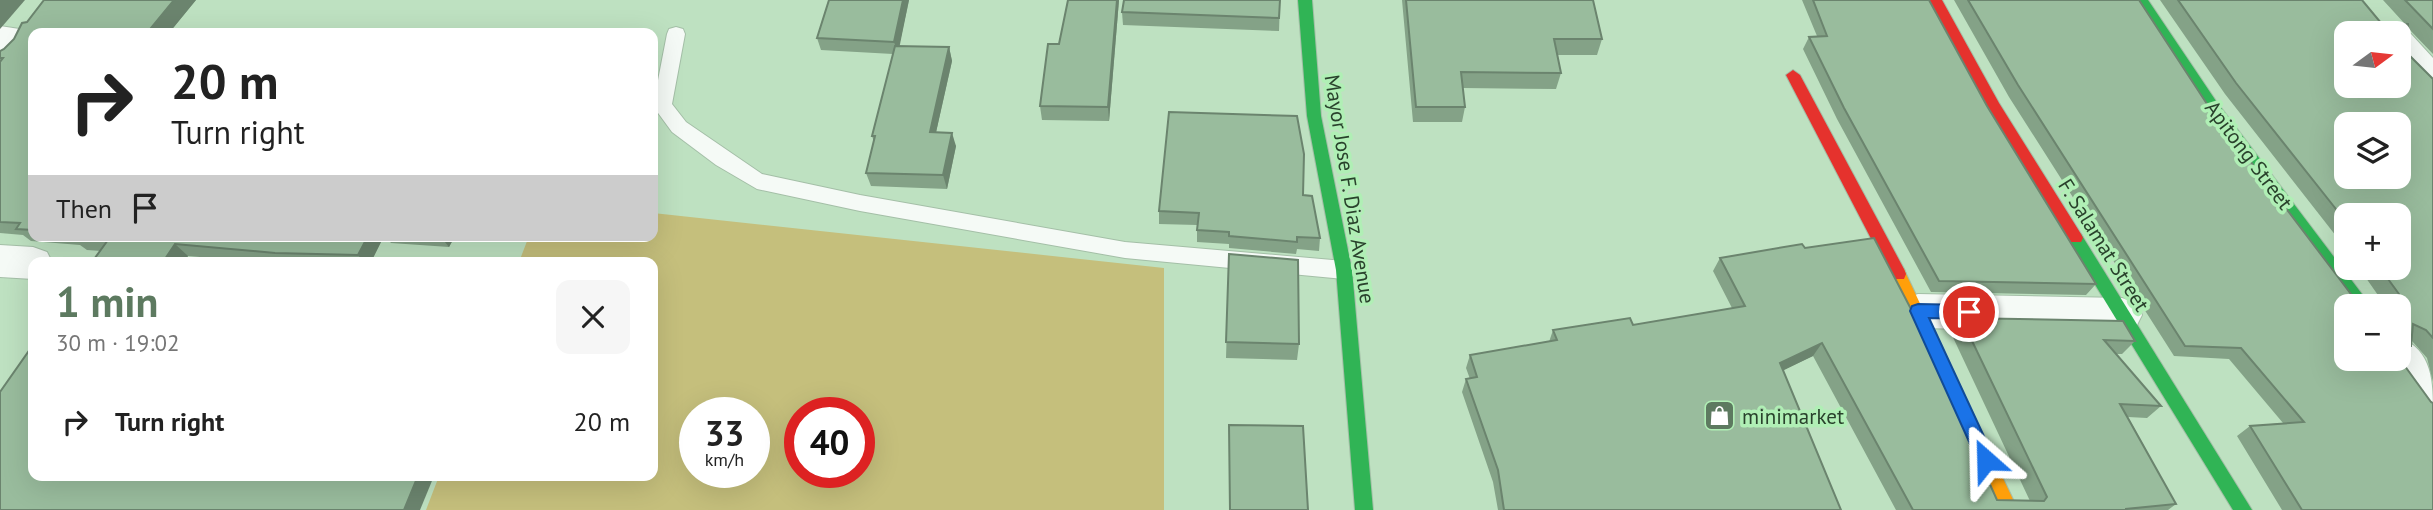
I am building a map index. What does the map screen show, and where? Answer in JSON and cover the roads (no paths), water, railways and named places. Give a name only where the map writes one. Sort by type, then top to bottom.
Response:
[{"type":"street","name":"Mayor Jose F. Diaz Avenue","points":[[1305,0],[1314,116],[1344,270],[1364,510]]},
{"type":"street","name":"F. Salamat Street","points":[[1935,0],[1994,107],[2243,510]]},
{"type":"street","name":"Apitong Street","points":[[2141,0],[2211,105],[2355,294]]},
{"type":"street","points":[[2412,57],[2433,80]]},
{"type":"street","points":[[1793,75],[1918,311],[2009,510]]},
{"type":"street","points":[[0,261],[28,263]]},
{"type":"street","points":[[1918,311],[2122,315]]},
{"type":"street","points":[[2411,370],[2433,398]]},
{"type":"lane","points":[[676,34],[662,105],[679,127],[757,181],[860,203],[1125,250],[1344,270]]},
{"type":"place","name":"minimarket","points":[[1719,416]]}]
